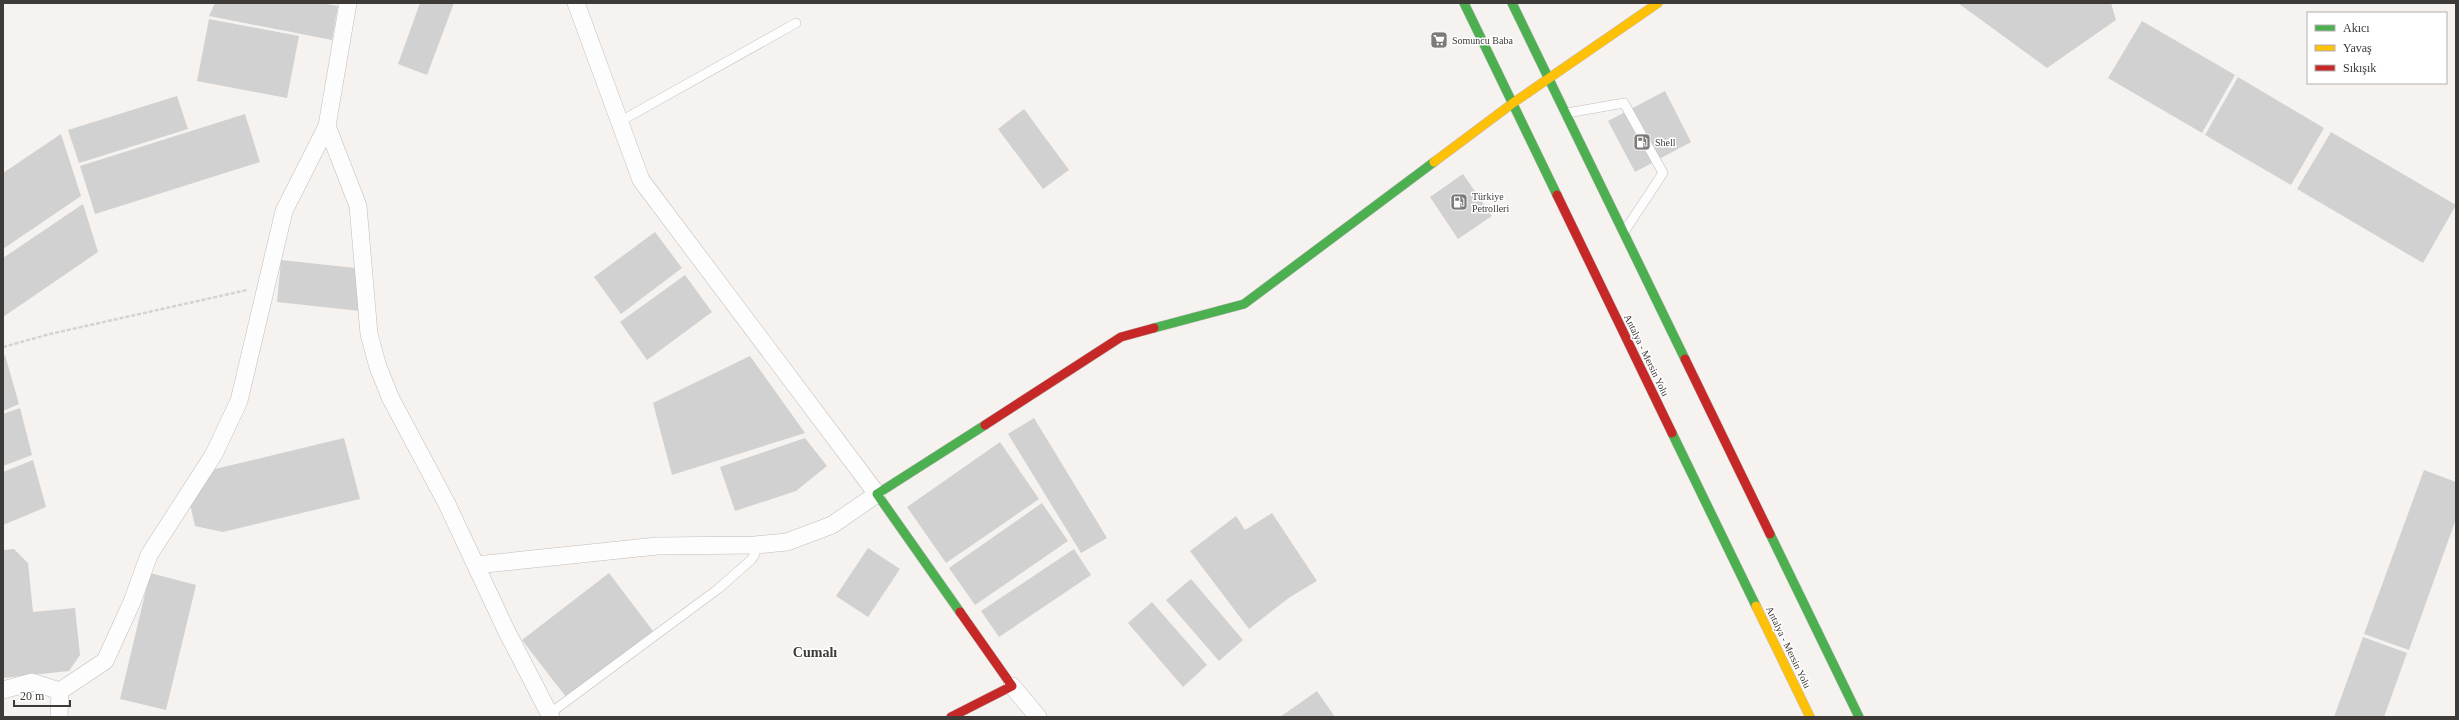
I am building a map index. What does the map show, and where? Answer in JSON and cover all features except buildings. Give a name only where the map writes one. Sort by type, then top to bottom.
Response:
[{"type":"main road","name":"Antalya - Mersin Yolu","points":[[1464,3],[1810,717]]},
{"type":"main road","points":[[1512,3],[1859,717]]},
{"type":"main road","points":[[951,717],[1012,686],[877,494],[1121,337],[1244,304],[1513,102],[1658,3]]},
{"type":"street","points":[[60,692],[105,661],[132,602],[149,555],[170,526],[214,454],[239,401],[284,211],[327,126],[348,3]]},
{"type":"street","points":[[476,565],[657,546],[755,545],[787,542],[809,535],[832,525],[877,494],[642,180],[619,122],[576,3]]},
{"type":"street","points":[[327,126],[358,206],[368,327],[378,366],[391,398],[447,504],[506,630],[550,715]]},
{"type":"street","points":[[3,690],[32,682],[60,692]]},
{"type":"street","points":[[1012,686],[1038,717]]},
{"type":"street","points":[[59,717],[60,692]]},
{"type":"lane","points":[[619,122],[796,23]]},
{"type":"lane","points":[[1567,114],[1624,102],[1663,174],[1624,232]]},
{"type":"lane","points":[[550,715],[718,589],[751,560],[756,554],[755,545]]},
{"type":"path","points":[[3,347],[50,334],[267,285]]},
{"type":"traffic: fast","points":[[1464,3],[1557,195]]},
{"type":"traffic: fast","points":[[1512,3],[1685,359]]},
{"type":"traffic: fast","points":[[1154,328],[1244,304],[1434,162]]},
{"type":"traffic: fast","points":[[960,612],[877,494],[985,425]]},
{"type":"traffic: fast","points":[[1672,433],[1756,606]]},
{"type":"traffic: fast","points":[[1770,534],[1859,717]]},
{"type":"traffic: slow","points":[[1434,162],[1513,103],[1658,3]]},
{"type":"traffic: slow","points":[[1756,606],[1810,717]]},
{"type":"traffic: jam","points":[[1557,195],[1672,433]]},
{"type":"traffic: jam","points":[[985,425],[1121,337],[1154,328]]},
{"type":"traffic: jam","points":[[1685,359],[1770,534]]},
{"type":"traffic: jam","points":[[951,717],[1012,686],[960,612]]},
{"type":"place","name":"Somuncu Baba","points":[[1439,40]]},
{"type":"place","name":"Shell","points":[[1642,142]]},
{"type":"place","name":"Türkiye Petrolleri","points":[[1459,202]]},
{"type":"district","name":"Cumalı","points":[[815,652]]}]
